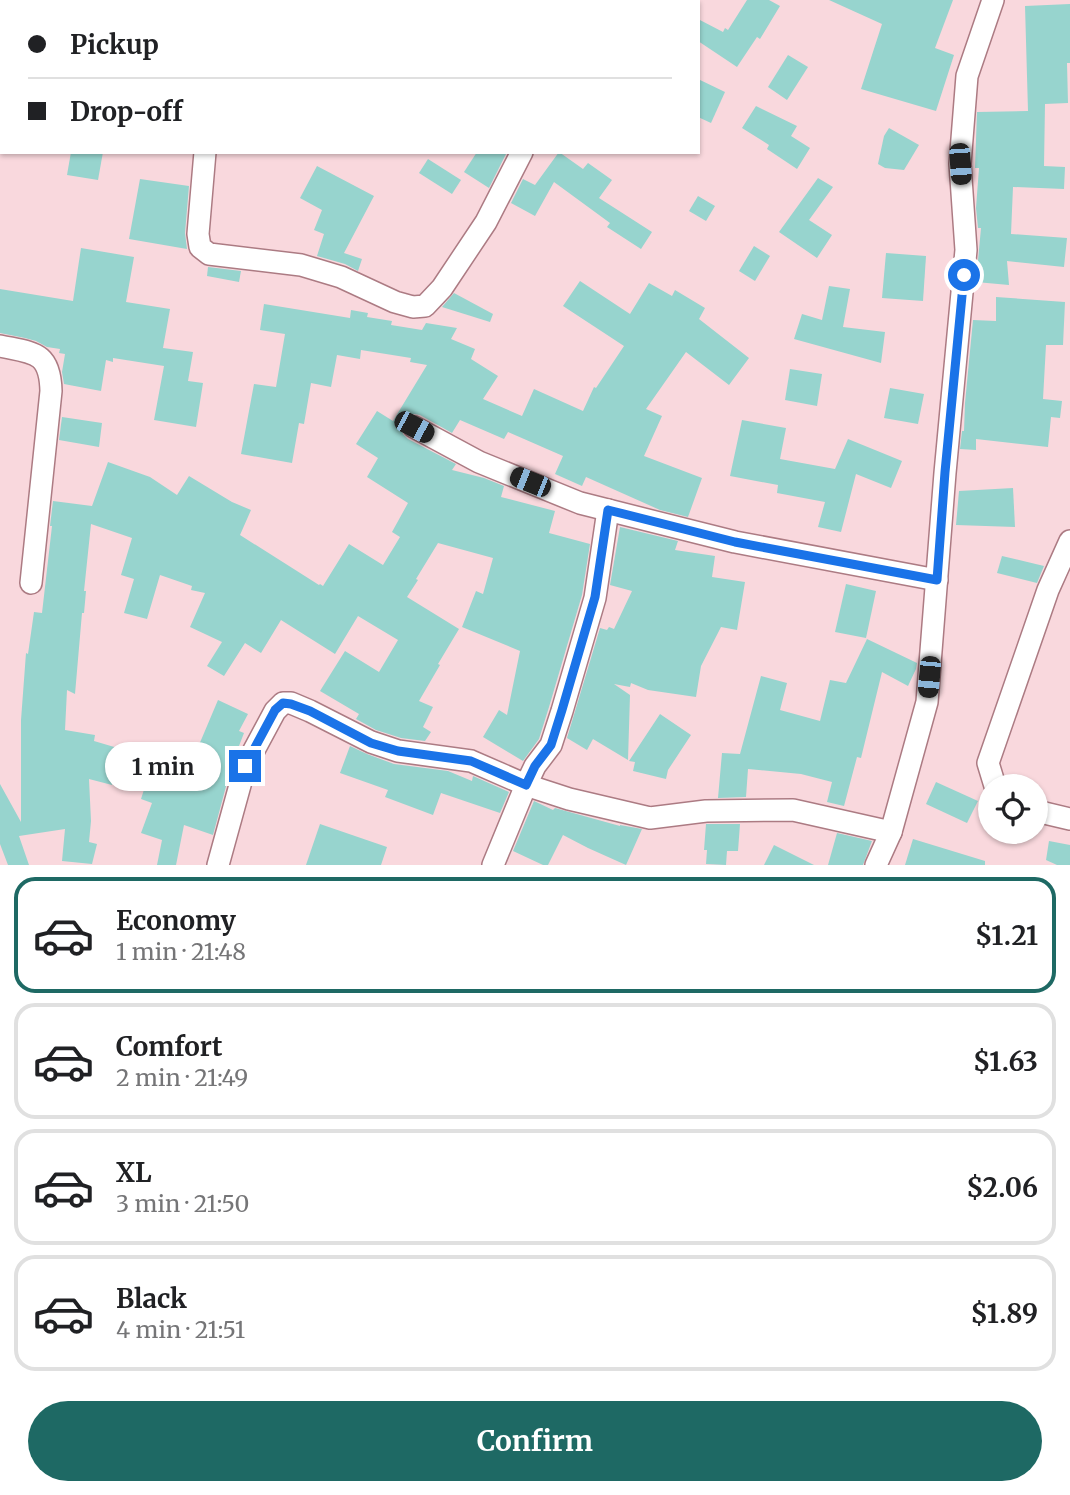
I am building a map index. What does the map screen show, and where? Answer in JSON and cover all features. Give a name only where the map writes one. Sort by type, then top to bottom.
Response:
[{"type":"street","points":[[876,865],[891,832],[927,702],[966,250],[960,164],[967,76],[993,0]]},
{"type":"street","points":[[205,154],[198,234],[200,247],[209,254],[301,265],[341,277],[395,302],[413,307],[425,306],[442,288],[486,222],[521,154]]},
{"type":"street","points":[[0,346],[32,352],[46,364],[51,374],[31,583]]},
{"type":"street","points":[[414,427],[479,462],[580,503],[735,542],[937,580]]},
{"type":"street","points":[[493,865],[535,766],[551,745],[595,597],[608,510]]},
{"type":"street","points":[[991,774],[988,763],[1048,590],[1070,541]]},
{"type":"street","points":[[218,865],[245,766],[275,710],[283,703],[310,711],[371,743],[398,751],[471,761],[526,785],[569,799],[650,818],[706,811],[793,810],[891,832]]},
{"type":"street","points":[[1048,814],[1070,819]]},
{"type":"building","points":[[747,0],[769,0],[780,6],[760,39],[757,37],[737,67],[700,42],[700,20],[723,32],[725,28],[728,30]]},
{"type":"building","points":[[829,0],[953,0],[935,48],[954,55],[936,111],[861,89],[882,24]]},
{"type":"building","points":[[1070,4],[1068,103],[1045,104],[1044,166],[1065,167],[1064,189],[1013,187],[1011,234],[1067,238],[1064,267],[1007,261],[1009,285],[976,282],[981,228],[978,228],[976,208],[979,168],[975,168],[977,112],[1028,111],[1025,6]]},
{"type":"building","points":[[788,55],[808,67],[787,100],[768,87]]},
{"type":"building","points":[[700,80],[725,92],[711,123],[700,118]]},
{"type":"building","points":[[756,106],[797,126],[791,136],[810,148],[797,169],[767,149],[769,145],[742,128]]},
{"type":"building","points":[[889,128],[919,145],[904,170],[885,168],[878,164],[884,136]]},
{"type":"building","points":[[71,154],[103,154],[98,180],[67,175]]},
{"type":"building","points":[[476,154],[506,154],[489,188],[464,172]]},
{"type":"building","points":[[558,154],[562,154],[583,169],[588,163],[612,180],[599,198],[652,232],[641,249],[607,227],[610,223],[554,182],[535,216],[511,203],[523,179],[535,185]]},
{"type":"building","points":[[428,159],[461,180],[452,194],[419,173]]},
{"type":"building","points":[[317,166],[374,196],[344,253],[362,259],[358,271],[345,264],[317,256],[324,234],[314,230],[322,210],[300,198]]},
{"type":"building","points":[[818,178],[833,187],[809,220],[832,235],[817,258],[779,232]]},
{"type":"building","points":[[140,179],[189,186],[185,233],[187,249],[129,239]]},
{"type":"building","points":[[698,196],[715,206],[706,221],[689,211]]},
{"type":"building","points":[[754,246],[770,256],[755,281],[739,271]]},
{"type":"building","points":[[81,248],[134,257],[126,302],[170,309],[163,348],[193,352],[188,381],[203,383],[196,427],[154,420],[164,366],[113,358],[113,362],[106,360],[101,391],[64,384],[62,372],[65,354],[59,353],[60,349],[0,333],[0,289],[73,301]]},
{"type":"building","points":[[886,253],[926,256],[923,301],[882,298]]},
{"type":"building","points":[[208,267],[241,271],[239,282],[207,276]]},
{"type":"building","points":[[580,281],[630,314],[649,283],[672,296],[675,290],[705,308],[699,319],[749,358],[729,385],[686,352],[646,409],[662,416],[644,456],[702,478],[688,517],[660,510],[586,477],[582,486],[555,474],[563,456],[508,432],[504,439],[460,420],[452,433],[420,415],[414,414],[403,420],[403,434],[456,464],[452,470],[504,486],[501,497],[555,511],[549,533],[590,544],[582,595],[549,707],[539,739],[523,761],[483,737],[499,710],[507,715],[520,651],[462,627],[476,591],[483,594],[493,558],[438,543],[407,597],[459,629],[419,701],[433,707],[423,727],[431,732],[425,741],[401,738],[376,730],[356,719],[359,714],[320,691],[345,651],[379,672],[398,640],[358,616],[335,654],[281,620],[261,653],[245,643],[224,676],[207,666],[222,642],[190,627],[205,593],[191,590],[192,586],[160,575],[147,619],[124,613],[134,579],[121,575],[132,538],[91,524],[75,694],[67,690],[65,730],[95,735],[94,741],[121,749],[112,785],[89,779],[89,842],[97,844],[92,864],[62,861],[65,829],[19,836],[29,865],[8,865],[0,844],[0,784],[21,822],[21,720],[26,653],[28,654],[34,612],[42,613],[53,501],[92,506],[108,462],[150,477],[177,495],[189,476],[232,502],[251,510],[240,535],[319,585],[323,586],[349,544],[383,565],[400,537],[392,532],[408,503],[367,477],[378,458],[356,444],[377,411],[393,421],[427,365],[410,362],[411,358],[361,350],[360,359],[337,355],[331,387],[311,383],[304,424],[299,423],[292,463],[241,454],[254,384],[276,387],[285,334],[260,330],[264,304],[350,318],[351,310],[368,313],[367,317],[392,321],[391,325],[422,330],[426,323],[457,328],[451,339],[475,349],[471,359],[498,376],[483,399],[522,416],[534,389],[583,411],[594,387],[596,388],[624,346],[563,306]]},
{"type":"building","points":[[829,286],[850,289],[843,327],[885,332],[881,363],[794,339],[802,314],[822,320]]},
{"type":"building","points":[[454,293],[493,314],[490,322],[442,307]]},
{"type":"building","points":[[996,297],[1065,302],[1063,345],[1046,345],[1043,399],[1062,401],[1060,418],[1051,417],[1048,447],[976,439],[976,450],[960,449],[964,431],[973,320],[996,321]]},
{"type":"building","points":[[790,369],[822,374],[817,406],[785,400]]},
{"type":"building","points":[[890,388],[924,394],[918,424],[884,418]]},
{"type":"building","points":[[62,417],[102,423],[99,447],[59,440]]},
{"type":"building","points":[[742,420],[786,428],[780,459],[835,469],[848,439],[902,461],[891,488],[856,474],[841,532],[818,527],[825,502],[777,493],[778,485],[730,476]]},
{"type":"building","points":[[1013,488],[1015,527],[956,525],[959,491]]},
{"type":"building","points":[[620,527],[678,541],[675,550],[715,556],[712,577],[745,582],[737,630],[721,627],[701,666],[696,697],[648,690],[631,683],[630,687],[614,684],[630,695],[628,760],[593,739],[587,750],[567,738],[600,628],[614,629],[632,591],[610,585]]},
{"type":"building","points":[[1002,556],[1044,566],[1037,583],[997,573]]},
{"type":"building","points":[[846,584],[876,591],[866,638],[835,632]]},
{"type":"building","points":[[867,639],[917,663],[908,686],[882,672],[861,758],[857,757],[844,806],[827,802],[832,782],[801,774],[748,769],[746,797],[718,798],[722,753],[740,754],[761,676],[787,683],[780,710],[820,721],[830,680],[846,683]]},
{"type":"building","points":[[218,700],[248,714],[239,731],[244,733],[232,764],[213,835],[184,825],[176,865],[157,865],[162,840],[141,833],[152,803],[141,799],[149,774],[172,781],[188,750],[196,752]]},
{"type":"building","points":[[660,714],[691,735],[668,770],[666,779],[633,771],[635,762],[629,761]]},
{"type":"building","points":[[350,746],[394,764],[448,771],[472,781],[473,776],[509,792],[500,813],[441,793],[433,815],[385,797],[388,790],[340,773]]},
{"type":"building","points":[[936,782],[978,801],[967,823],[926,804]]},
{"type":"building","points":[[534,801],[553,810],[555,808],[620,826],[642,829],[626,865],[563,835],[548,865],[513,851]]},
{"type":"building","points":[[320,824],[387,847],[381,865],[306,865]]},
{"type":"building","points":[[706,824],[740,824],[738,851],[727,851],[726,865],[706,864]]},
{"type":"building","points":[[837,833],[872,841],[863,865],[828,865]]},
{"type":"building","points":[[913,839],[985,861],[985,865],[905,865]]},
{"type":"building","points":[[1049,841],[1070,845],[1070,865],[1057,865],[1046,860]]},
{"type":"building","points":[[774,845],[814,865],[764,865]]},
{"type":"route","points":[[245,766],[275,710],[283,703],[310,711],[371,743],[398,751],[471,761],[526,785],[535,766],[551,745],[562,710],[595,597],[608,510],[735,542],[937,580],[964,275]]}]
